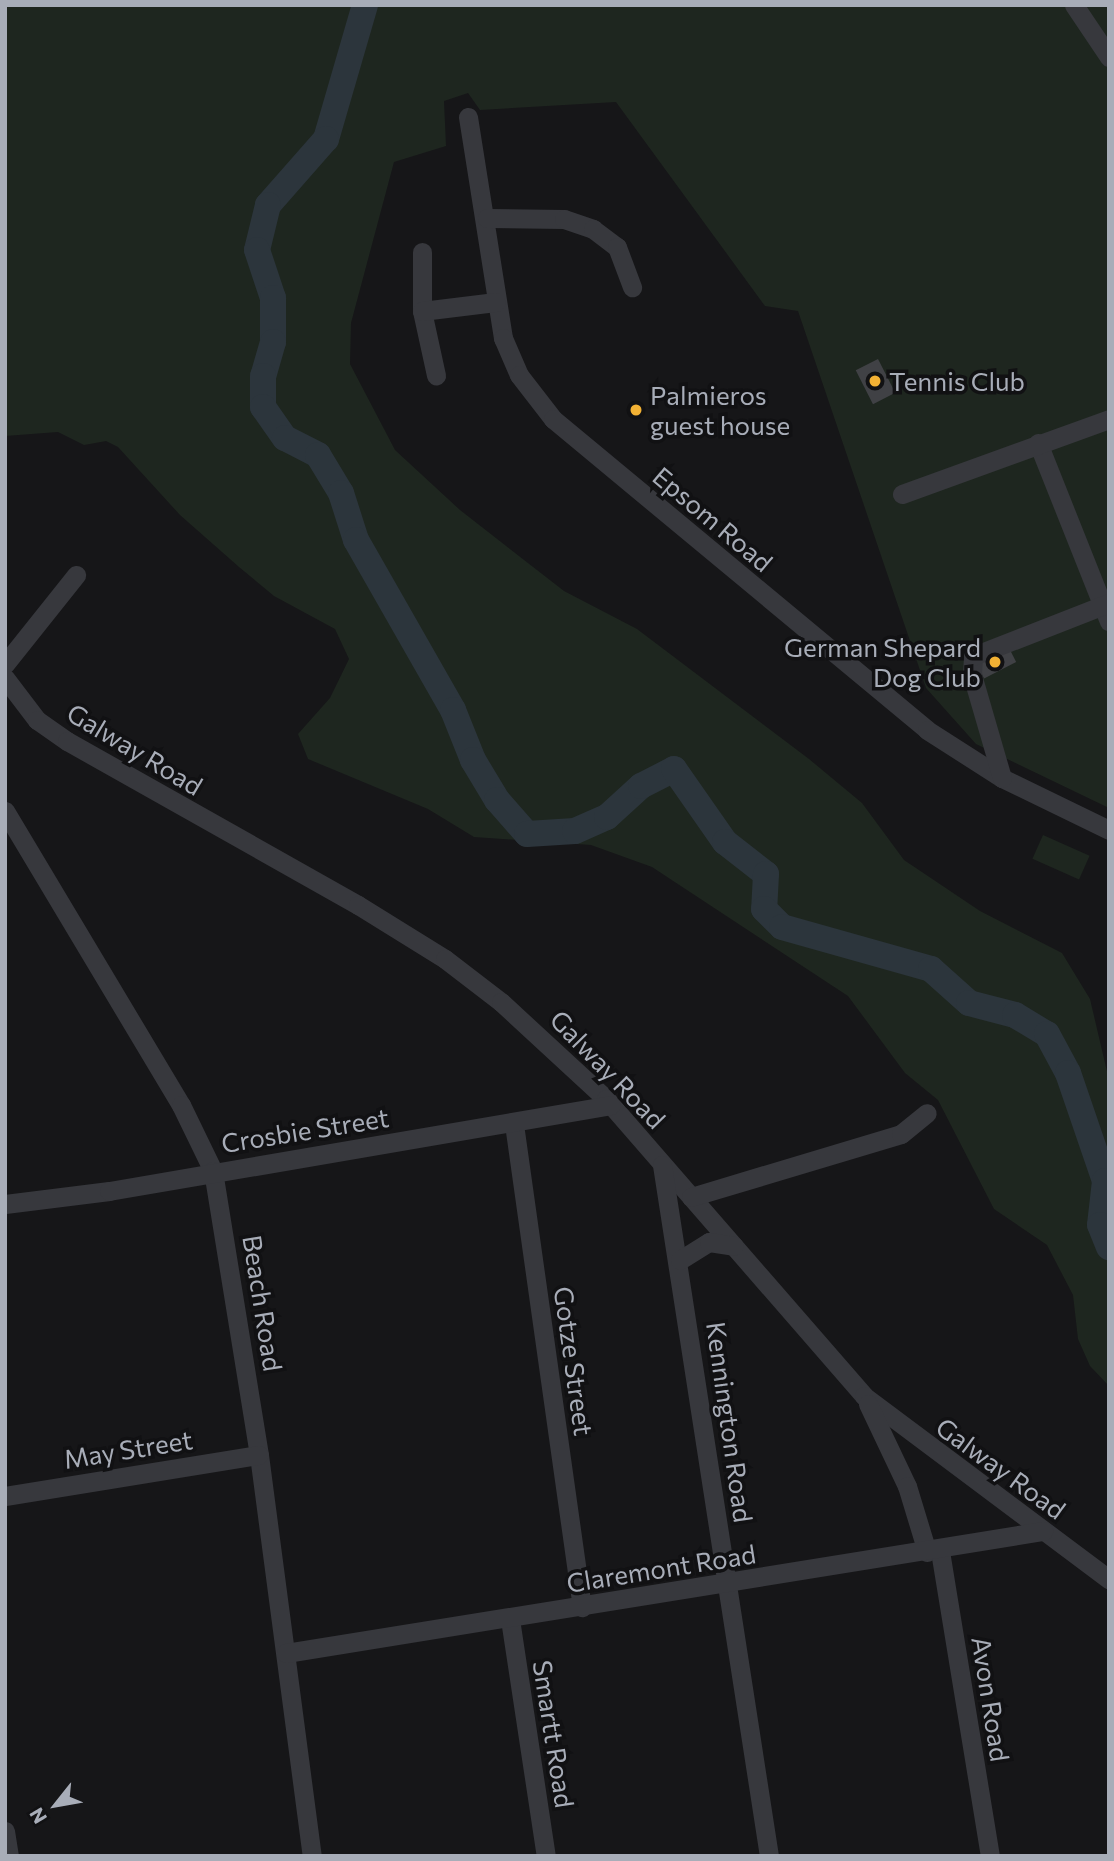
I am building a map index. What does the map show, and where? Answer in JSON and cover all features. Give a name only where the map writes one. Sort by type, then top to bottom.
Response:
[{"type":"street","points":[[1073,5],[1109,57]]},
{"type":"street","name":"Epsom Road","points":[[468,117],[487,218],[495,302],[509,355],[553,419],[927,730],[1002,778],[1109,830]]},
{"type":"street","points":[[487,218],[564,219],[593,229],[617,247],[632,287]]},
{"type":"street","points":[[422,252],[422,312],[436,375]]},
{"type":"street","points":[[422,312],[495,302]]},
{"type":"street","points":[[902,494],[1109,419]]},
{"type":"street","points":[[1002,778],[972,675],[973,656],[1107,610],[1038,443]]},
{"type":"street","points":[[5,664],[76,575]]},
{"type":"street","name":"Galway Road","points":[[5,678],[37,720],[67,741],[445,959],[530,1026],[611,1105],[864,1396],[1109,1579]]},
{"type":"street","name":"Beach Road","points":[[5,811],[181,1105],[213,1171],[259,1455],[312,1856]]},
{"type":"street","name":"Crosbie Street","points":[[5,1204],[514,1124],[611,1105]]},
{"type":"street","points":[[691,1197],[901,1134],[927,1113]]},
{"type":"street","name":"Gotze Street","points":[[514,1124],[582,1607]]},
{"type":"street","name":"Kennington Road","points":[[661,1162],[680,1260],[769,1856]]},
{"type":"street","points":[[680,1260],[709,1242],[734,1246]]},
{"type":"street","name":"Avon Road","points":[[864,1396],[907,1486],[933,1552],[990,1856]]},
{"type":"street","name":"May Street","points":[[5,1496],[259,1455]]},
{"type":"street","name":"Claremont Road","points":[[286,1653],[933,1552],[1043,1531]]},
{"type":"street","name":"Smartt Road","points":[[510,1619],[546,1856]]},
{"type":"street","points":[[5,1831],[9,1856]]},
{"type":"shaded area","points":[[5,5],[1109,5],[1109,808],[976,744],[926,688],[798,311],[765,306],[616,102],[480,110],[468,93],[444,101],[446,146],[394,162],[351,323],[350,364],[395,450],[460,510],[564,591],[637,629],[809,759],[862,803],[904,860],[980,911],[1062,953],[1090,999],[1109,1080],[1109,1386],[1090,1366],[1078,1339],[1073,1295],[1047,1245],[994,1209],[938,1100],[905,1073],[848,996],[652,867],[591,845],[474,837],[428,809],[308,759],[298,734],[330,698],[349,659],[335,629],[274,596],[239,567],[180,515],[118,447],[106,441],[84,445],[58,432],[5,436]]},
{"type":"shaded area","points":[[1043,835],[1090,856],[1079,879],[1032,859]]},
{"type":"building","name":"Tennis Club","points":[[878,359],[895,393],[873,404],[856,370]]},
{"type":"building","name":"German Shepard Dog Club","points":[[1008,646],[1016,662],[984,678],[976,662]]},
{"type":"waterway","points":[[365,5],[326,139],[268,205],[257,250],[273,298],[273,342],[263,376],[263,407],[285,438],[318,455],[341,493],[356,540],[453,710],[473,760],[497,800],[527,834],[575,831],[607,817],[641,786],[674,769],[725,842],[766,874],[764,909],[782,927],[931,969],[969,1003],[1015,1015],[1047,1034],[1068,1073],[1105,1181],[1100,1225],[1109,1247]]},
{"type":"place","name":"Tennis Club","points":[[875,381]]},
{"type":"place","name":"Palmieros guest house","points":[[636,410]]},
{"type":"place","name":"German Shepard Dog Club","points":[[995,662]]}]
